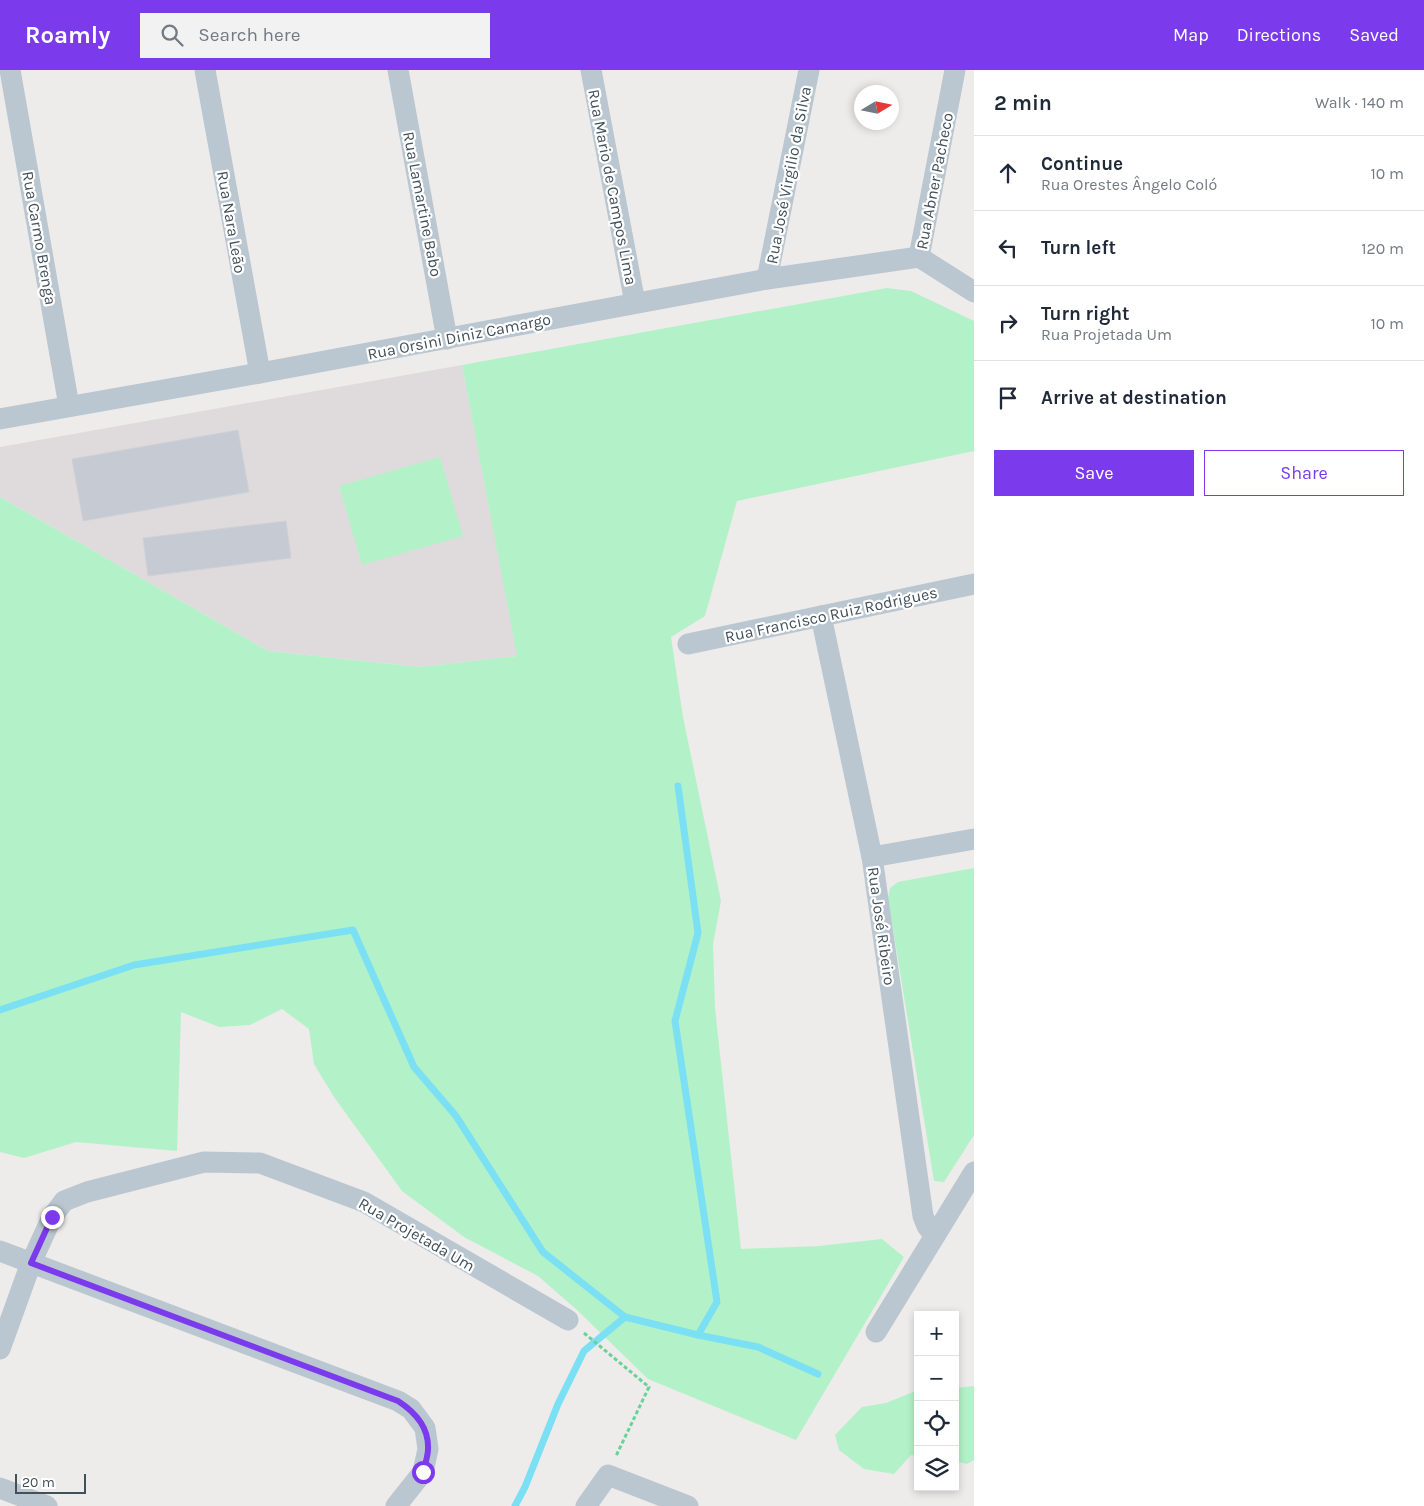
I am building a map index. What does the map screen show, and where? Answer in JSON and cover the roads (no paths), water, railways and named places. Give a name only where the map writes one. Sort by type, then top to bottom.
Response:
[{"type":"street","name":"Rua Carmo Brenga","points":[[10,70],[70,406]]},
{"type":"street","name":"Rua Nara Leão","points":[[205,70],[260,373]]},
{"type":"street","name":"Rua Lamartine Babo","points":[[398,70],[447,339]]},
{"type":"street","name":"Rua Mario de Campos Lima","points":[[591,70],[635,303]]},
{"type":"street","name":"Rua José Virgilio da Silva","points":[[767,279],[809,70]]},
{"type":"street","name":"Rua Abner Pacheco","points":[[955,70],[919,257],[974,292]]},
{"type":"street","name":"Rua Orsini Diniz Camargo","points":[[0,419],[447,339],[767,279],[919,257]]},
{"type":"street","name":"Rua Francisco Ruiz Rodrigues","points":[[688,644],[974,584]]},
{"type":"street","name":"Rua José Ribeiro","points":[[821,616],[872,856],[923,1216],[926,1226],[934,1235]]},
{"type":"street","points":[[872,856],[974,839]]},
{"type":"street","name":"Rua Projetada Um","points":[[0,1349],[31,1263],[52,1217],[64,1201],[86,1192],[204,1162],[260,1163],[364,1202],[568,1320]]},
{"type":"street","points":[[876,1332],[974,1172]]},
{"type":"street","points":[[0,1251],[398,1401],[411,1409],[425,1428],[428,1449],[423,1472],[396,1506]]},
{"type":"street","points":[[586,1506],[608,1475],[688,1506]]},
{"type":"street","points":[[0,1488],[47,1506]]},
{"type":"waterway","points":[[678,786],[698,933],[675,1021],[717,1302],[698,1335]]},
{"type":"waterway","points":[[0,1010],[134,965],[353,930],[414,1067],[456,1116],[543,1252],[625,1317],[758,1347],[818,1374]]},
{"type":"waterway","points":[[515,1506],[525,1487],[558,1404],[584,1351],[625,1317]]}]
